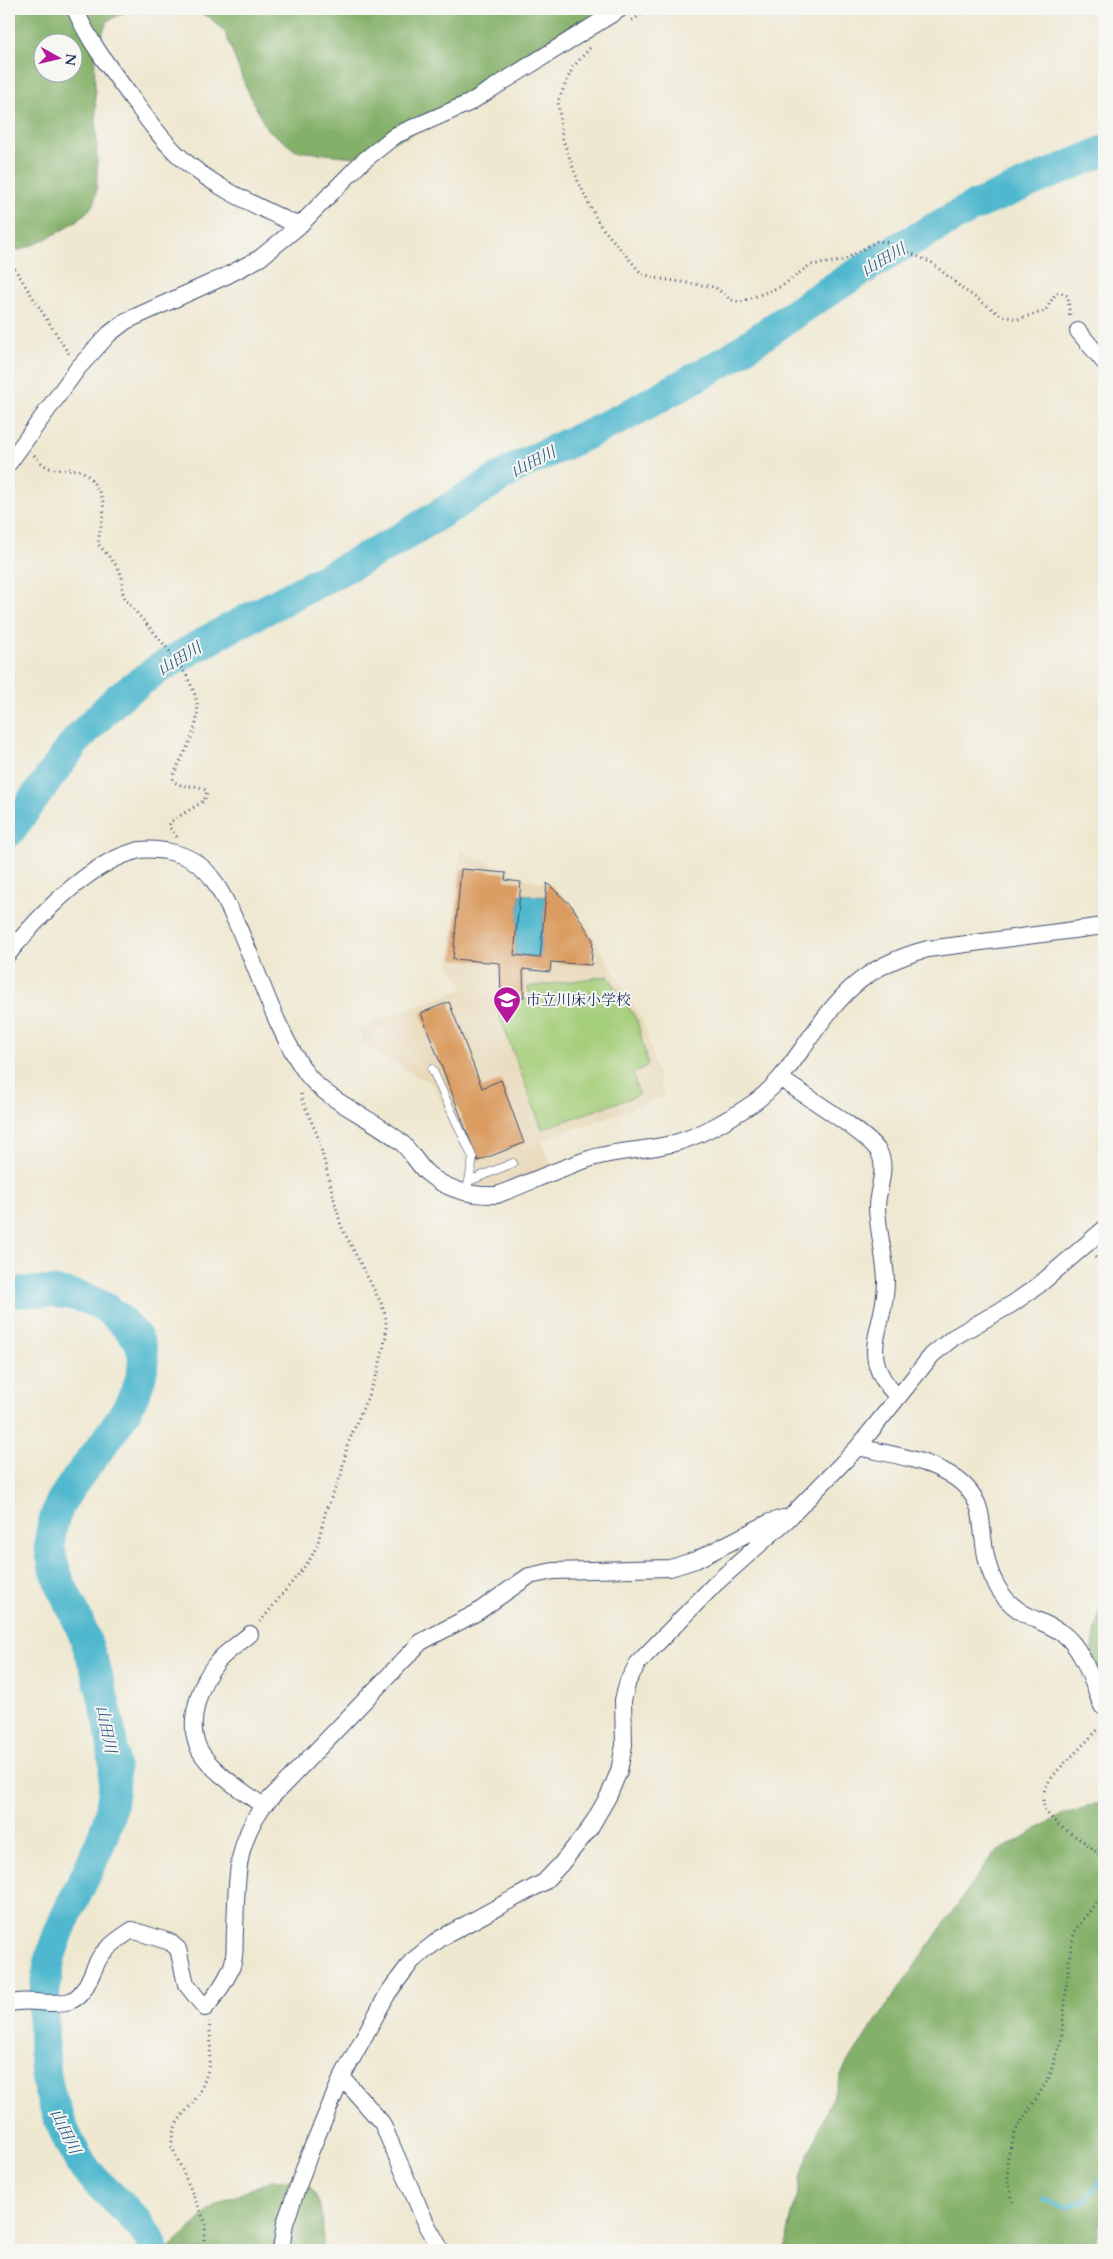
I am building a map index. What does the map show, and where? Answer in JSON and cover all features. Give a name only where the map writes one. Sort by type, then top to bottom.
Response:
[{"type":"street","points":[[74,9],[81,25],[102,58],[153,126],[178,155],[231,194],[299,226]]},
{"type":"street","points":[[9,463],[78,368],[109,334],[126,321],[236,271],[260,258],[299,226],[362,162],[396,135],[469,104],[624,15]]},
{"type":"street","points":[[1078,331],[1104,362]]},
{"type":"street","points":[[9,953],[32,924],[76,886],[116,858],[139,850],[180,853],[202,866],[217,884],[229,906],[283,1036],[308,1075],[340,1103],[377,1125],[403,1144],[427,1173],[448,1187],[468,1187],[497,1195],[589,1158],[631,1149],[671,1144],[728,1119],[754,1104],[781,1079],[833,1006],[851,987],[877,967],[902,955],[928,948],[1104,926]]},
{"type":"street","points":[[781,1079],[871,1142],[882,1161],[877,1206],[886,1282],[876,1332],[875,1354],[882,1379],[898,1397]]},
{"type":"street","points":[[280,2250],[285,2222],[309,2155],[342,2078],[388,1994],[412,1961],[441,1938],[544,1882],[562,1864],[590,1828],[609,1795],[619,1771],[624,1745],[623,1700],[628,1682],[638,1664],[716,1583],[788,1519],[858,1447],[932,1355],[954,1337],[1012,1304],[1104,1229]]},
{"type":"street","points":[[858,1447],[936,1467],[964,1485],[974,1498],[981,1515],[986,1558],[991,1576],[1000,1591],[1010,1604],[1025,1616],[1062,1633],[1072,1644],[1083,1660],[1102,1706]]},
{"type":"street","points":[[9,2004],[19,2001],[69,2001],[78,1996],[102,1955],[132,1930],[170,1942],[178,1949],[186,1984],[205,2008],[223,1985],[233,1964],[238,1876],[243,1842],[251,1822],[263,1806],[421,1642],[476,1613],[530,1576],[553,1571],[670,1568],[696,1560],[770,1522],[781,1518],[788,1519]]},
{"type":"street","points":[[250,1634],[218,1662],[205,1683],[194,1714],[193,1730],[199,1750],[214,1768],[263,1806]]},
{"type":"street","points":[[342,2078],[382,2123],[426,2223],[441,2250]]},
{"type":"lane","points":[[432,1069],[473,1158],[468,1187]]},
{"type":"lane","points":[[468,1187],[513,1163]]},
{"type":"path","points":[[624,15],[651,9]]},
{"type":"path","points":[[592,46],[573,68],[558,101],[562,137],[578,181],[599,224],[641,273],[655,278],[715,287],[731,300],[741,302],[782,286],[810,265],[842,261],[877,241],[886,242],[932,263],[963,289],[1002,316],[1018,319],[1045,311],[1056,293],[1064,292],[1070,300],[1070,315],[1078,331]]},
{"type":"path","points":[[9,260],[78,368]]},
{"type":"path","points":[[24,443],[42,465],[52,470],[80,470],[88,474],[103,501],[98,544],[116,565],[122,577],[125,598],[170,650],[197,702],[194,732],[173,780],[181,786],[202,787],[208,792],[204,801],[170,822],[169,827],[181,841],[180,853]]},
{"type":"path","points":[[250,1634],[310,1561],[317,1546],[326,1510],[341,1476],[347,1446],[378,1372],[386,1336],[386,1319],[382,1305],[341,1226],[318,1137],[301,1097],[302,1087],[308,1075]]},
{"type":"path","points":[[1104,1723],[1051,1777],[1042,1793],[1044,1808],[1060,1826],[1099,1853],[1104,1864]]},
{"type":"path","points":[[1012,2202],[1007,2160],[1015,2132],[1048,2080],[1061,2041],[1070,1953],[1075,1930],[1104,1893]]},
{"type":"path","points":[[203,2250],[206,2224],[172,2147],[171,2134],[175,2124],[202,2088],[209,2062],[211,2036],[205,2008]]},
{"type":"shaded area","name":"市立川床小学校","points":[[460,850],[522,879],[549,883],[573,904],[642,1019],[664,1097],[541,1141],[552,1167],[492,1187],[482,1188],[463,1184],[468,1154],[433,1085],[369,1049],[356,1029],[464,989],[450,965]]},
{"type":"green space","points":[[9,9],[132,9],[107,21],[95,61],[97,180],[96,196],[93,205],[86,213],[67,227],[9,253]]},
{"type":"green space","points":[[188,9],[597,9],[584,22],[406,137],[354,157],[296,151],[266,128],[245,85],[225,32],[209,17]]},
{"type":"green space","points":[[608,976],[637,1020],[648,1065],[633,1074],[639,1095],[542,1129],[495,1004],[529,999],[528,987]]},
{"type":"green space","points":[[1104,1584],[1104,1687],[1092,1651]]},
{"type":"green space","points":[[1104,1801],[1104,2208],[1093,2250],[784,2250],[802,2171],[846,2064],[992,1855],[1060,1816]]},
{"type":"green space","points":[[271,2180],[300,2181],[310,2187],[315,2194],[323,2223],[321,2250],[167,2250],[215,2205]]},
{"type":"water","points":[[520,894],[546,897],[540,958],[514,955]]},
{"type":"building","points":[[461,869],[506,873],[505,880],[521,882],[514,955],[540,958],[547,883],[572,906],[593,940],[591,965],[551,962],[550,972],[523,969],[524,997],[501,998],[500,963],[453,959]]},
{"type":"building","points":[[449,1002],[482,1088],[501,1080],[524,1143],[478,1161],[421,1013]]},
{"type":"waterway","name":"山田川","points":[[9,832],[79,737],[119,697],[158,669],[217,635],[389,545],[519,466],[624,417],[727,360],[816,299],[891,252],[972,207],[1104,151]]},
{"type":"waterway","name":"山田川","points":[[9,1293],[54,1292],[69,1294],[97,1303],[110,1311],[134,1334],[143,1356],[141,1377],[132,1398],[120,1420],[61,1501],[50,1540],[50,1550],[55,1571],[78,1621],[96,1673],[110,1730],[114,1765],[110,1811],[104,1832],[97,1852],[68,1911],[53,1948],[46,1982],[43,2033],[45,2067],[50,2092],[71,2146],[84,2168],[144,2230],[153,2250]]},
{"type":"waterway","points":[[1043,2201],[1068,2207],[1087,2199],[1104,2175]]},
{"type":"place","name":"市立川床小学校","points":[[507,1024]]}]
